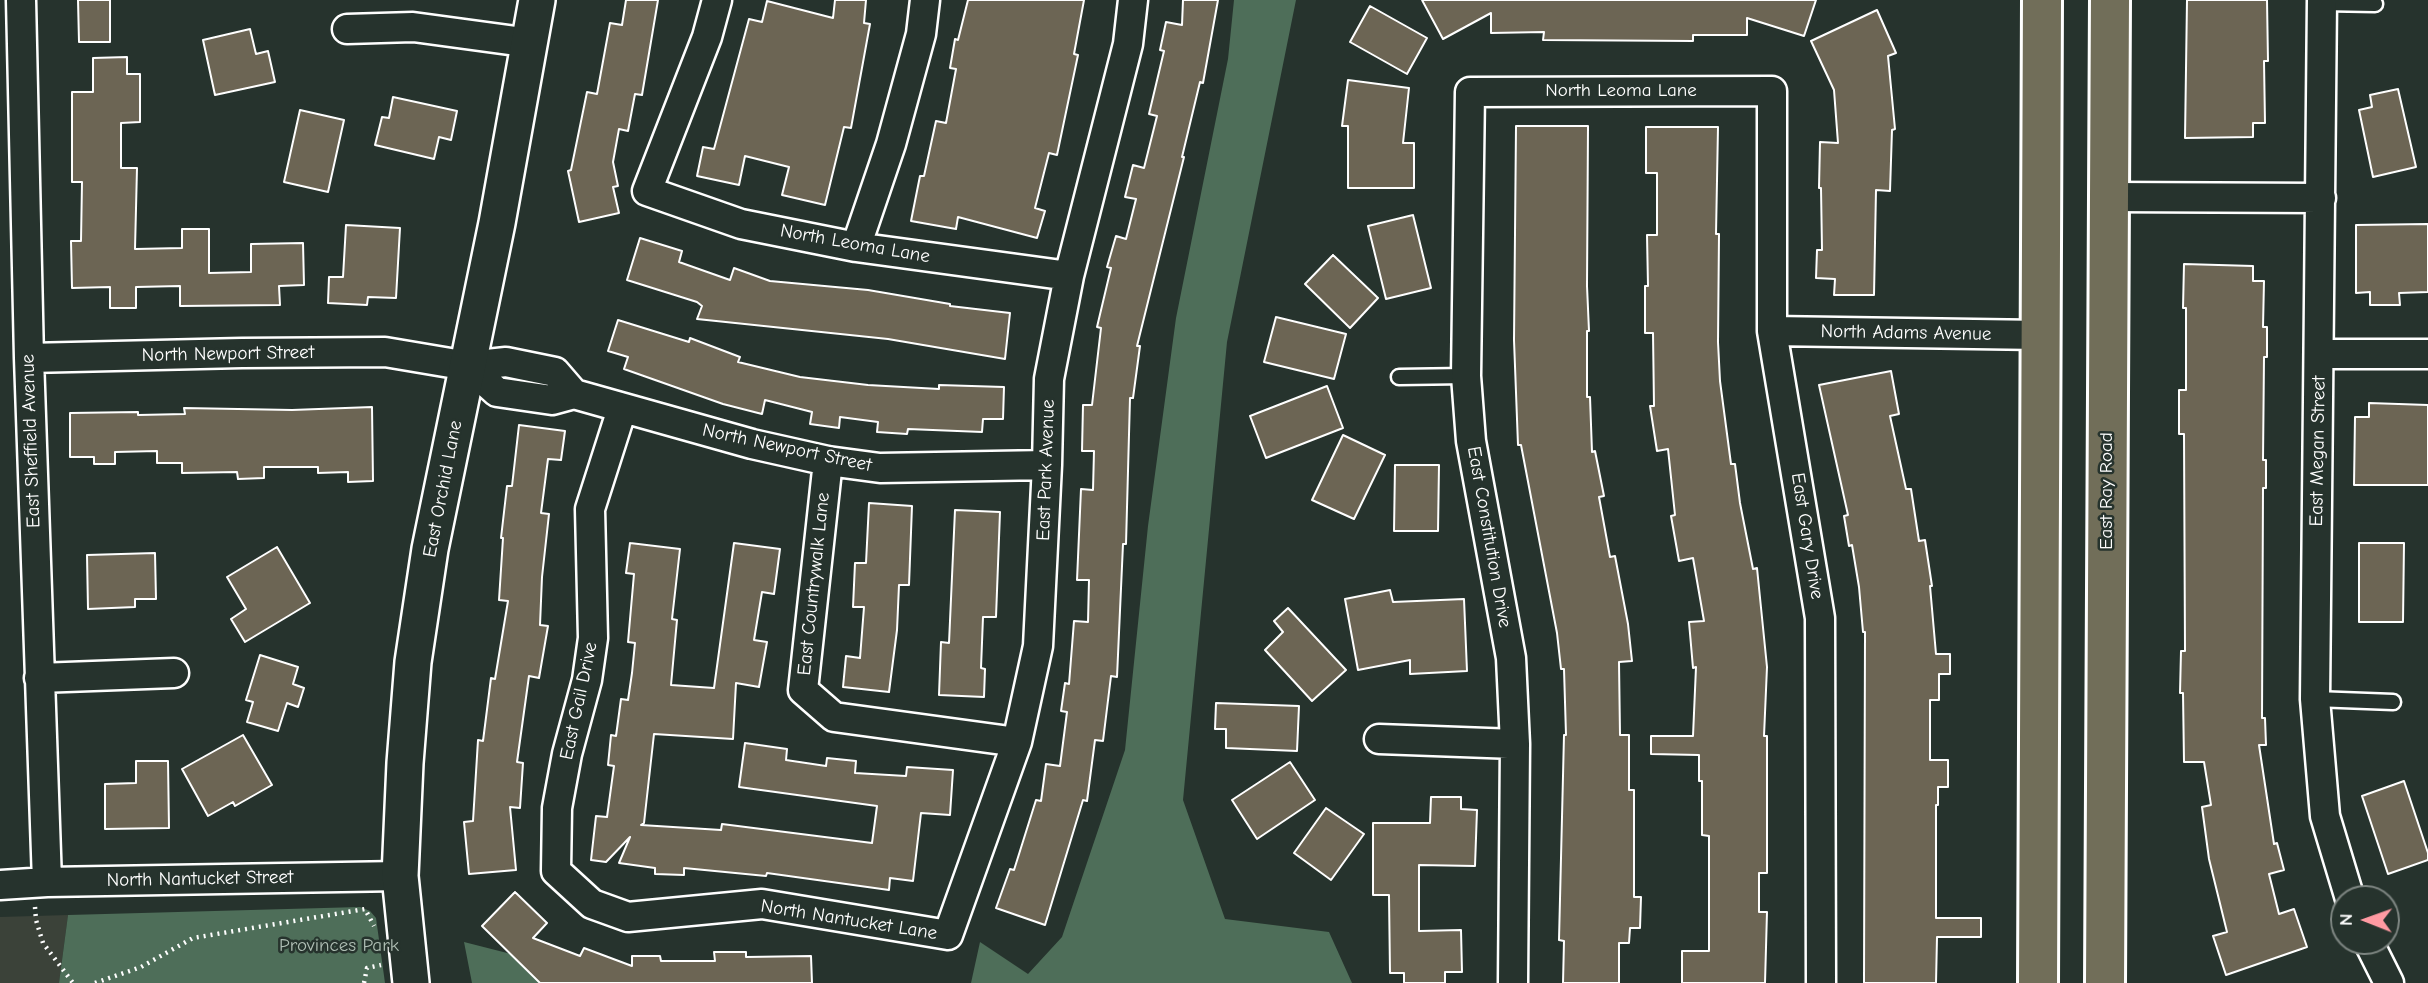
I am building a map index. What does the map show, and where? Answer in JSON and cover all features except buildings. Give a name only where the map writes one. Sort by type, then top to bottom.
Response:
[{"type":"main road","points":[[2038,983],[2042,0]]},
{"type":"main road","name":"East Ray Road","points":[[2105,983],[2110,0]]},
{"type":"street","name":"East Sheffield Avenue","points":[[21,0],[39,678],[40,883]]},
{"type":"street","name":"East Orchid Lane","points":[[411,983],[400,876],[413,662],[430,549],[531,43],[537,0]]},
{"type":"street","name":"North Leoma Lane","points":[[717,0],[708,37],[647,191],[741,224],[856,247],[1069,275]]},
{"type":"street","points":[[856,247],[891,144],[921,34],[925,0]]},
{"type":"street","name":"East Park Avenue","points":[[948,935],[1017,742],[1038,646],[1049,379],[1069,275],[1128,44],[1133,0]]},
{"type":"street","name":"East Megan Street","points":[[2322,1],[2315,699],[2325,816],[2346,885]]},
{"type":"street","points":[[347,29],[413,27],[531,43]]},
{"type":"street","name":"North Leoma Lane","points":[[1470,92],[1772,91]]},
{"type":"street","name":"East Gary Drive","points":[[1772,91],[1773,331],[1820,618],[1821,983]]},
{"type":"street","name":"East Constitution Drive","points":[[1470,92],[1466,376],[1471,441],[1511,658],[1515,744],[1513,983]]},
{"type":"street","points":[[2108,197],[2321,198]]},
{"type":"street","name":"North Adams Avenue","points":[[1773,331],[2040,335]]},
{"type":"street","name":"North Newport Street","points":[[29,358],[385,352],[468,366],[506,362],[555,372],[574,394],[622,409],[752,444],[828,461],[880,468],[1047,465]]},
{"type":"street","points":[[2319,354],[2428,354]]},
{"type":"street","name":"East Gail Drive","points":[[556,871],[557,808],[567,754],[587,680],[593,638],[590,509],[622,409]]},
{"type":"street","name":"East Countrywalk Lane","points":[[828,461],[803,690],[834,717],[1017,742]]},
{"type":"street","points":[[39,678],[174,673]]},
{"type":"street","points":[[1379,738],[1515,744]]},
{"type":"street","name":"North Nantucket Lane","points":[[556,871],[592,904],[628,917],[762,904],[948,935]]},
{"type":"street","name":"North Nantucket Street","points":[[0,885],[400,876]]},
{"type":"street","points":[[2375,955],[2389,983]]},
{"type":"lane","points":[[2322,1],[2375,4]]},
{"type":"lane","points":[[1399,377],[1466,376]]},
{"type":"lane","points":[[2315,699],[2393,702]]},
{"type":"path","points":[[40,883],[36,920],[43,943],[73,983]]},
{"type":"path","points":[[95,983],[142,967],[193,938],[365,909],[375,928]]},
{"type":"path","points":[[364,983],[367,968],[382,966],[379,953]]},
{"type":"shaded area","points":[[68,915],[59,983],[0,983],[0,917]]},
{"type":"green space","points":[[1234,0],[1296,0],[1227,342],[1183,800],[1225,919],[1329,932],[1352,983],[971,983],[980,942],[1028,974],[1062,937],[1125,750],[1148,526],[1176,318],[1228,59]]},
{"type":"green space","name":"Provinces Park","points":[[360,907],[370,911],[376,918],[385,983],[59,983],[68,915]]},
{"type":"green space","points":[[464,942],[625,983],[472,983]]}]
